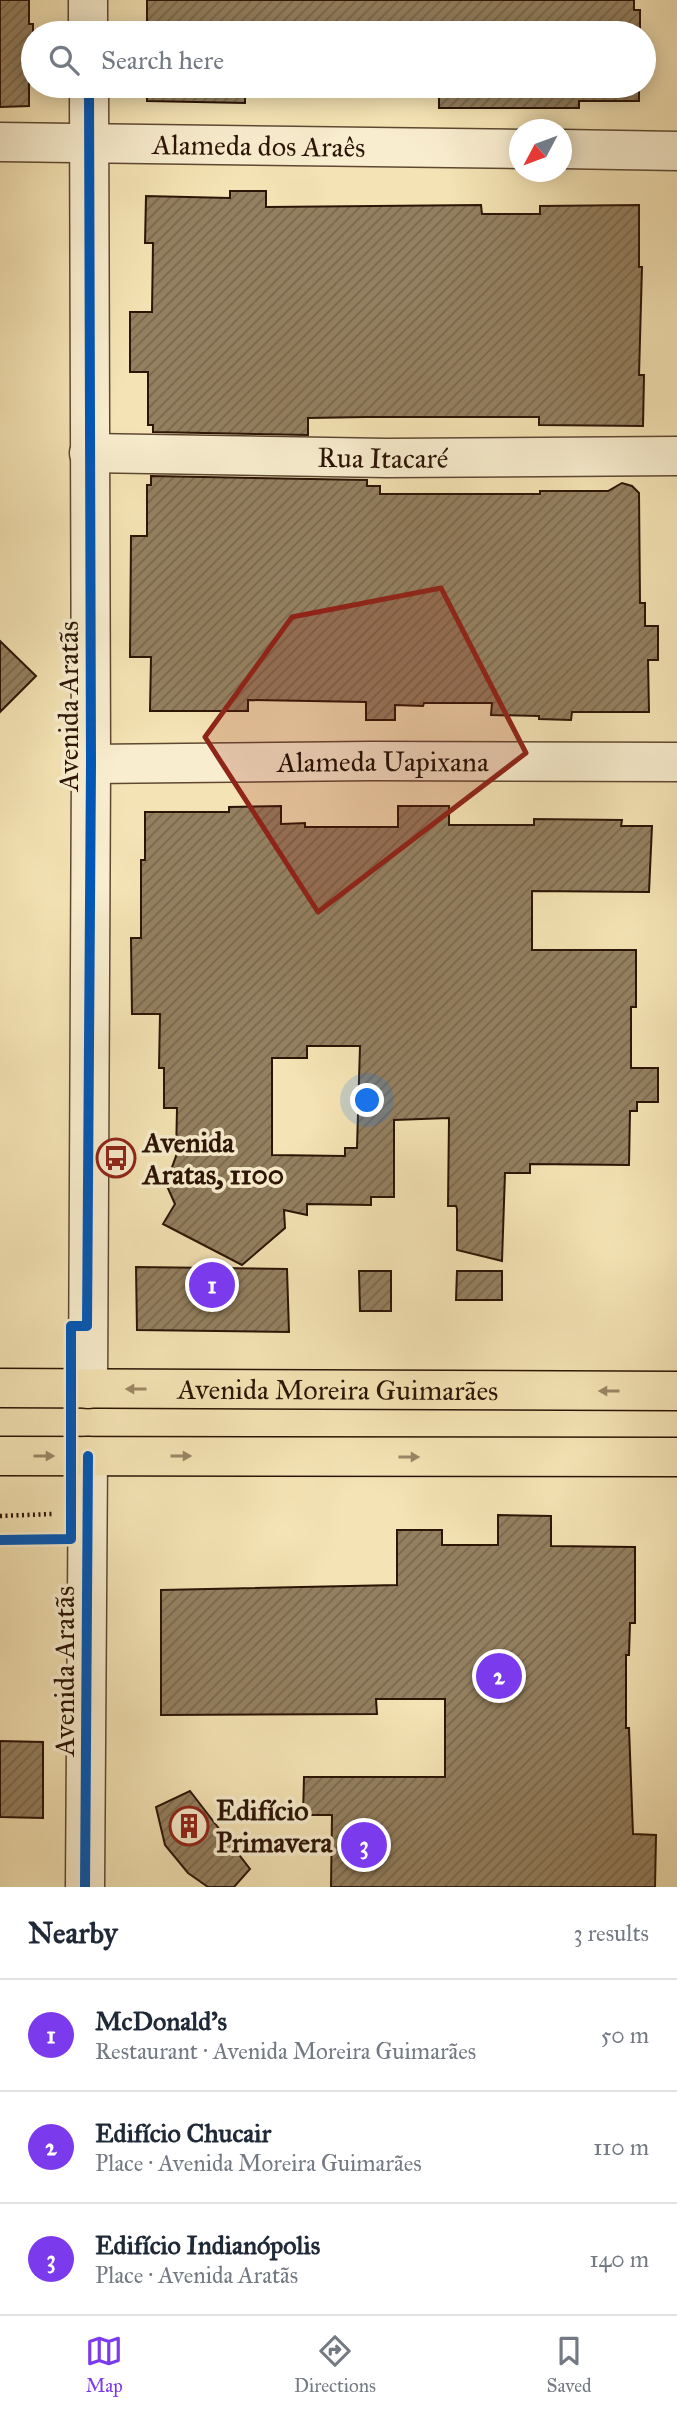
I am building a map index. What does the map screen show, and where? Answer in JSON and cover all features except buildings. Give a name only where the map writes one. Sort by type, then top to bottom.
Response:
[{"type":"highway","name":"Avenida Moreira Guimarães","points":[[0,1388],[79,1378],[677,1391]]},
{"type":"highway","points":[[0,1456],[677,1457]]},
{"type":"street","points":[[88,0],[88,21]]},
{"type":"street","name":"Avenida Aratãs","points":[[79,1378],[91,764],[89,98]]},
{"type":"street","name":"Alameda dos Araês","points":[[0,142],[89,141],[509,149]]},
{"type":"street","points":[[572,149],[677,151]]},
{"type":"street","name":"Rua Itacaré","points":[[89,453],[387,458],[677,456]]},
{"type":"street","name":"Alameda Uapixana","points":[[91,764],[677,762]]},
{"type":"street","name":"Avenida Aratãs","points":[[85,1887],[88,1456]]},
{"type":"path","points":[[0,1540],[72,1539],[79,1378]]},
{"type":"path","points":[[0,1516],[20,1515]]},
{"type":"highlighted area","points":[[441,588],[526,753],[318,912],[205,737],[292,617]]},
{"type":"cycle path","points":[[0,1540],[71,1539],[71,1326],[87,1326],[91,764],[89,98]]},
{"type":"cycle path","points":[[85,1887],[88,1456]]},
{"type":"place","name":"Avenida Aratas, 1100","points":[[116,1158]]},
{"type":"place","name":"McDonald's","points":[[212,1285]]},
{"type":"place","name":"Edifício Chucair","points":[[499,1676]]},
{"type":"place","name":"Edifício Primavera","points":[[189,1826]]},
{"type":"place","name":"Edifício Indianópolis","points":[[364,1845]]}]
